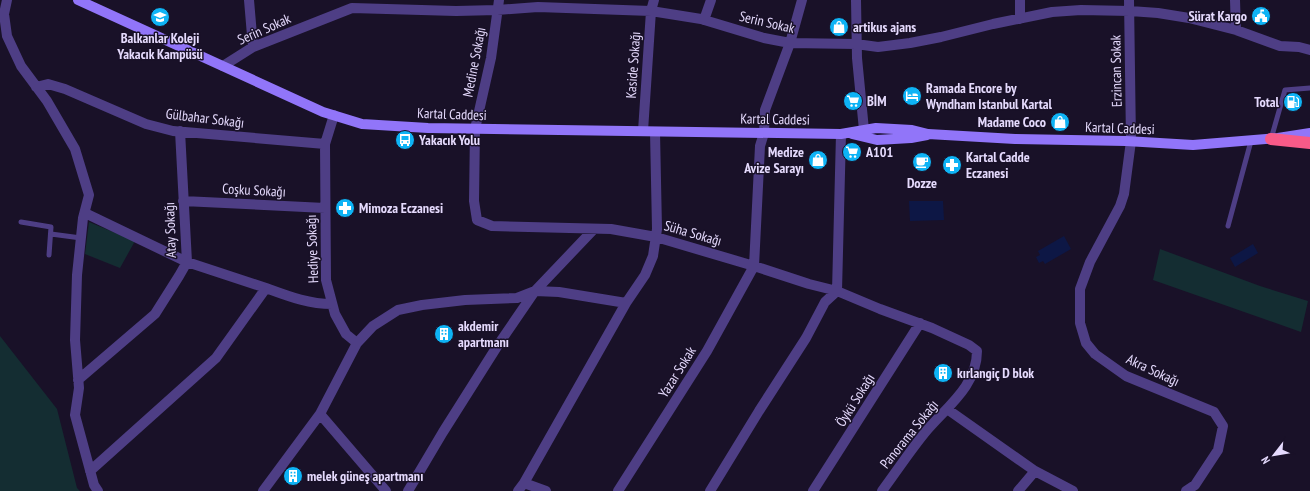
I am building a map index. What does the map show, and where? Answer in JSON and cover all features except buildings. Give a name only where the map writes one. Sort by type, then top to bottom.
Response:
[{"type":"highway","points":[[1271,139],[1310,143]]},
{"type":"main road","name":"Kartal Caddesi","points":[[78,0],[323,112],[362,124],[475,129],[846,134],[877,140],[911,138],[928,134]]},
{"type":"main road","name":"Kartal Caddesi","points":[[846,134],[876,128],[912,130],[928,134],[1015,139],[1131,141],[1193,145],[1271,139],[1310,133]]},
{"type":"street","points":[[7,0],[4,14],[7,36],[21,66],[46,101],[75,149],[89,195],[81,238],[77,275],[75,340],[79,388],[75,415],[94,485],[98,491]]},
{"type":"street","points":[[248,0],[253,47]]},
{"type":"street","name":"Kaside Sokağı","points":[[643,131],[651,11],[654,0]]},
{"type":"street","points":[[704,20],[710,0]]},
{"type":"street","points":[[754,266],[760,146],[764,134],[765,110],[790,43],[802,0]]},
{"type":"street","points":[[856,0],[856,44],[864,130]]},
{"type":"street","points":[[1020,0],[1020,19]]},
{"type":"street","name":"Erzincan Sokak","points":[[1129,0],[1131,141]]},
{"type":"street","points":[[1235,0],[1236,30]]},
{"type":"street","name":"Serin Sokak","points":[[223,66],[253,47],[352,8],[456,11],[498,5],[651,11],[704,20],[764,38],[790,43],[856,44],[878,47],[910,44],[993,24],[1052,12],[1081,10],[1130,11],[1181,16],[1236,30],[1280,46],[1300,47],[1310,50]]},
{"type":"street","name":"Medine Sokağı","points":[[475,129],[491,58],[498,5]]},
{"type":"street","name":"Gülbahar Sokağı","points":[[36,87],[48,84],[146,124],[174,131],[325,144]]},
{"type":"street","points":[[325,144],[334,115]]},
{"type":"street","name":"Süha Sokağı","points":[[475,129],[474,201],[477,220],[492,226],[611,229],[656,237],[809,284],[838,291],[969,344],[976,351]]},
{"type":"street","name":"Atay Sokağı","points":[[78,380],[154,314],[187,262],[180,131]]},
{"type":"street","points":[[518,491],[524,483],[626,303],[645,275],[653,256],[657,229],[654,132]]},
{"type":"street","points":[[710,491],[806,338],[824,302],[838,291],[846,134]]},
{"type":"street","name":"Akra Sokağı","points":[[1131,141],[1124,194],[1120,206],[1090,262],[1080,290],[1080,322],[1086,343],[1102,359],[1126,376],[1214,412],[1223,426],[1218,450],[1195,484],[1186,491]]},
{"type":"street","name":"Hediye Sokağı","points":[[325,144],[326,280],[335,314],[346,334],[357,343]]},
{"type":"street","name":"Coşku Sokağı","points":[[183,201],[325,208]]},
{"type":"street","points":[[85,213],[187,262],[296,299],[317,304],[332,304]]},
{"type":"street","points":[[408,491],[498,345],[535,291],[594,229]]},
{"type":"street","name":"Yazar Sokak","points":[[618,491],[707,351],[754,266]]},
{"type":"street","points":[[90,471],[216,358],[266,288]]},
{"type":"street","points":[[263,491],[320,414],[357,343],[374,326],[398,310],[422,305],[465,300],[517,298],[535,291],[559,292],[626,303]]},
{"type":"street","name":"Öykü Sokağı","points":[[813,491],[920,323]]},
{"type":"street","name":"Panorama Sokağı","points":[[882,491],[927,430],[960,394],[973,372],[977,361],[976,351]]},
{"type":"street","points":[[947,409],[1034,471],[1073,491]]},
{"type":"street","points":[[320,414],[386,491]]},
{"type":"street","points":[[1018,491],[1034,471]]},
{"type":"street","points":[[524,483],[546,491]]},
{"type":"lane","points":[[1271,139],[1286,90],[1310,88]]},
{"type":"lane","points":[[1228,226],[1251,141]]},
{"type":"lane","points":[[21,222],[51,227],[49,255]]},
{"type":"lane","points":[[51,234],[81,238]]},
{"type":"green space","points":[[89,222],[135,241],[120,268],[85,254]]},
{"type":"green space","points":[[1160,249],[1260,286],[1308,301],[1301,332],[1153,280]]},
{"type":"green space","points":[[0,336],[57,409],[77,488],[80,491],[0,491]]},
{"type":"shaded area","points":[[909,201],[943,201],[944,220],[910,221]]},
{"type":"shaded area","points":[[1064,236],[1071,249],[1045,264],[1043,261],[1039,263],[1036,257],[1040,255],[1038,251]]},
{"type":"shaded area","points":[[1253,244],[1258,253],[1235,267],[1230,258]]},
{"type":"place","name":"Sürat Kargo","points":[[1261,16]]},
{"type":"place","name":"Balkanlar Koleji Yakacık Kampüsü","points":[[160,17]]},
{"type":"place","name":"artikus ajans","points":[[839,27]]},
{"type":"place","name":"Ramada Encore by Wyndham Istanbul Kartal","points":[[912,96]]},
{"type":"place","name":"BİM","points":[[853,101]]},
{"type":"place","name":"Total","points":[[1293,102]]},
{"type":"place","name":"Madame Coco","points":[[1060,122]]},
{"type":"place","name":"Yakacık Yolu","points":[[405,140]]},
{"type":"place","name":"A101","points":[[852,152]]},
{"type":"place","name":"Medize Avize Sarayı","points":[[818,160]]},
{"type":"place","name":"Dozze","points":[[922,162]]},
{"type":"place","name":"Kartal Cadde Eczanesi","points":[[952,165]]},
{"type":"place","name":"Mimoza Eczanesi","points":[[345,208]]},
{"type":"place","name":"akdemir apartmanı","points":[[444,334]]},
{"type":"place","name":"kırlangiç D blok","points":[[943,373]]},
{"type":"place","name":"melek güneş apartmanı","points":[[293,476]]}]
